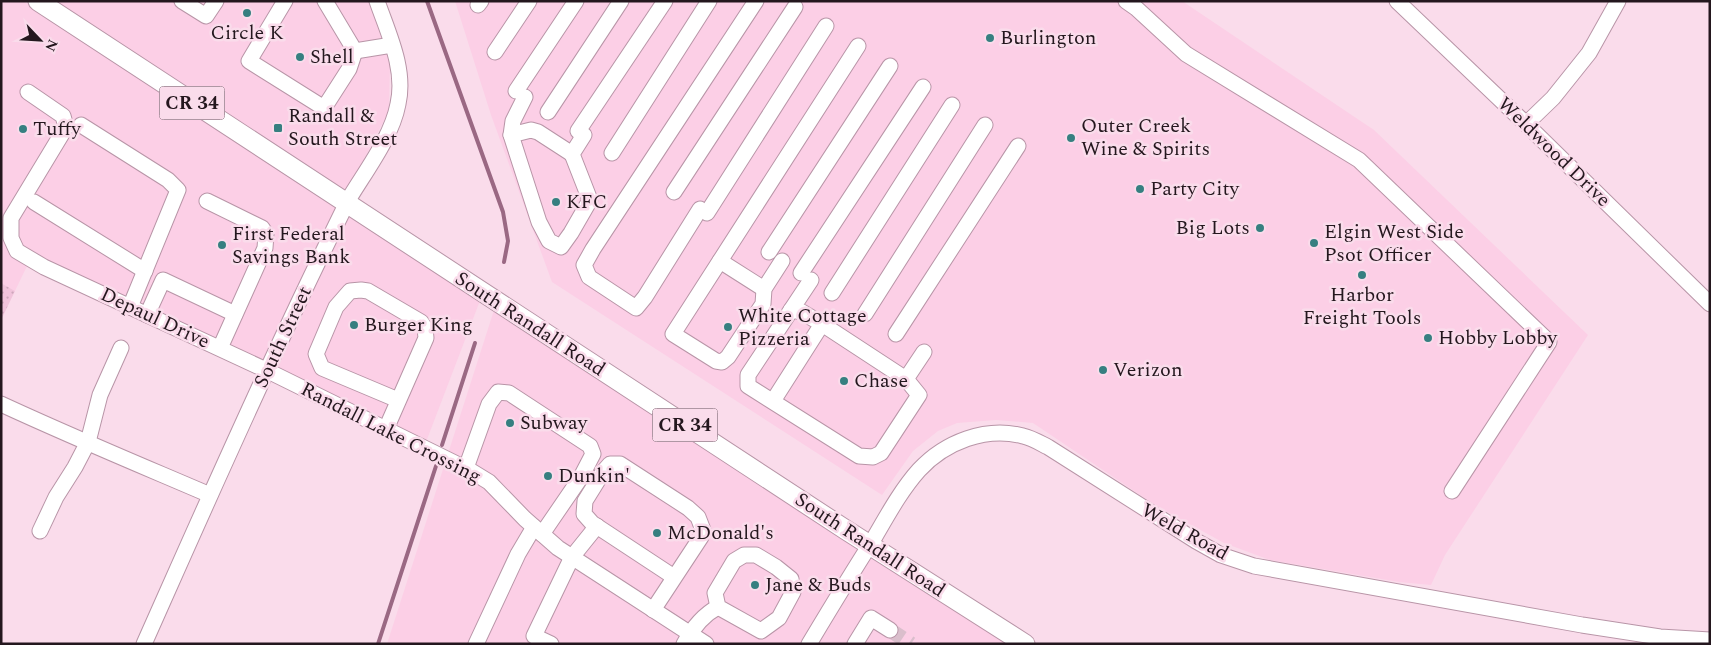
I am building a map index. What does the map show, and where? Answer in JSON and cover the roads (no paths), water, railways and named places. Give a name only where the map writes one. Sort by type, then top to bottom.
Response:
[{"type":"main road","name":"South Randall Road","points":[[38,1],[869,545],[1025,644]]},
{"type":"street","points":[[182,1],[206,16],[216,1]]},
{"type":"street","points":[[285,1],[249,61],[324,108],[349,69],[355,51],[325,1]]},
{"type":"street","name":"South Street","points":[[144,644],[266,370],[346,204],[395,116],[399,103],[400,88],[398,66],[377,1]]},
{"type":"street","points":[[495,52],[529,1]]},
{"type":"street","points":[[512,134],[531,130],[538,132],[572,154],[590,200],[572,233],[561,247],[549,242],[539,222],[512,134],[513,121],[520,94],[576,1]]},
{"type":"street","points":[[548,112],[622,1]]},
{"type":"street","points":[[572,154],[581,133],[665,1]]},
{"type":"street","points":[[612,152],[709,1]]},
{"type":"street","points":[[756,1],[584,265],[589,277],[636,308],[826,26]]},
{"type":"street","points":[[1126,1],[1186,54],[1359,160],[1550,342],[1452,491]]},
{"type":"street","name":"Weldwood Drive","points":[[1398,1],[1710,304]]},
{"type":"street","points":[[1526,124],[1553,98],[1589,52],[1618,1]]},
{"type":"street","points":[[674,192],[795,7]]},
{"type":"street","points":[[355,51],[392,45]]},
{"type":"street","points":[[782,261],[764,289],[762,304],[728,357],[722,362],[716,361],[673,334],[858,46]]},
{"type":"street","points":[[768,252],[890,66]]},
{"type":"street","points":[[791,310],[802,312],[822,324],[906,379],[919,395],[881,453],[873,457],[859,456],[748,386],[748,375],[791,310],[806,277],[923,87]]},
{"type":"street","name":"Depaul Drive","points":[[28,92],[63,116],[66,127],[11,218],[11,238],[17,251],[44,267],[266,370]]},
{"type":"street","points":[[832,293],[952,105]]},
{"type":"street","points":[[81,125],[168,180],[178,190],[130,307]]},
{"type":"street","points":[[865,314],[985,126]]},
{"type":"street","points":[[896,334],[1018,146]]},
{"type":"street","points":[[207,201],[262,228],[266,234],[264,248],[220,348]]},
{"type":"street","points":[[34,202],[145,271]]},
{"type":"street","points":[[720,261],[764,289]]},
{"type":"street","points":[[147,314],[163,280],[235,314]]},
{"type":"street","points":[[386,429],[426,338],[426,328],[421,322],[368,291],[350,291],[336,307],[316,354],[322,368],[398,400]]},
{"type":"street","points":[[773,401],[822,324]]},
{"type":"street","points":[[40,531],[56,497],[88,442],[100,396],[121,348]]},
{"type":"street","points":[[906,379],[924,352]]},
{"type":"street","name":"Randall Lake Crossing","points":[[266,370],[466,468],[489,482],[538,530],[572,557],[653,610],[687,639],[706,644]]},
{"type":"street","points":[[466,468],[489,404],[498,392],[509,393],[590,446],[593,454],[581,477],[518,554],[476,644]]},
{"type":"street","points":[[1,404],[61,432],[210,495]]},
{"type":"street","name":"Weld Road","points":[[809,644],[869,545],[920,469],[934,457],[960,441],[974,436],[1015,434],[1048,447],[1196,541],[1236,561],[1544,619],[1660,637],[1710,640]]},
{"type":"street","points":[[653,610],[704,530],[698,517],[688,508],[620,464],[610,464],[585,501],[584,514],[597,526],[674,577]]},
{"type":"street","points":[[550,644],[534,636],[572,557],[597,526]]},
{"type":"street","points":[[744,555],[756,555],[776,567],[790,579],[793,592],[779,618],[760,631],[718,607],[715,593],[734,560],[744,555]]},
{"type":"street","points":[[687,639],[708,612],[718,607]]},
{"type":"street","points":[[855,644],[871,618],[890,630]]},
{"type":"waterway","points":[[427,1],[503,212],[508,241],[504,262]]},
{"type":"waterway","points":[[442,445],[475,343]]},
{"type":"waterway","points":[[378,644],[436,466]]},
{"type":"tunnel","points":[[890,630],[911,644]]},
{"type":"place","name":"Circle K","points":[[247,13]]},
{"type":"place","name":"Burlington","points":[[990,38]]},
{"type":"place","name":"Shell","points":[[300,57]]},
{"type":"place","name":"Randall & South Street","points":[[278,128]]},
{"type":"place","name":"Tuffy","points":[[23,129]]},
{"type":"place","name":"Outer Creek Wine & Spirits","points":[[1071,138]]},
{"type":"place","name":"Party City","points":[[1140,189]]},
{"type":"place","name":"KFC","points":[[556,202]]},
{"type":"place","name":"Big Lots","points":[[1260,228]]},
{"type":"place","name":"Elgin West Side Psot Officer","points":[[1314,243]]},
{"type":"place","name":"First Federal Savings Bank","points":[[222,245]]},
{"type":"place","name":"Harbor Freight Tools","points":[[1362,275]]},
{"type":"place","name":"Burger King","points":[[354,325]]},
{"type":"place","name":"White Cottage Pizzeria","points":[[728,327]]},
{"type":"place","name":"Hobby Lobby","points":[[1428,338]]},
{"type":"place","name":"Verizon","points":[[1103,370]]},
{"type":"place","name":"Chase","points":[[844,381]]},
{"type":"place","name":"Subway","points":[[510,423]]},
{"type":"place","name":"Dunkin'","points":[[548,476]]},
{"type":"place","name":"McDonald's","points":[[657,533]]},
{"type":"place","name":"Jane & Buds","points":[[755,585]]}]
